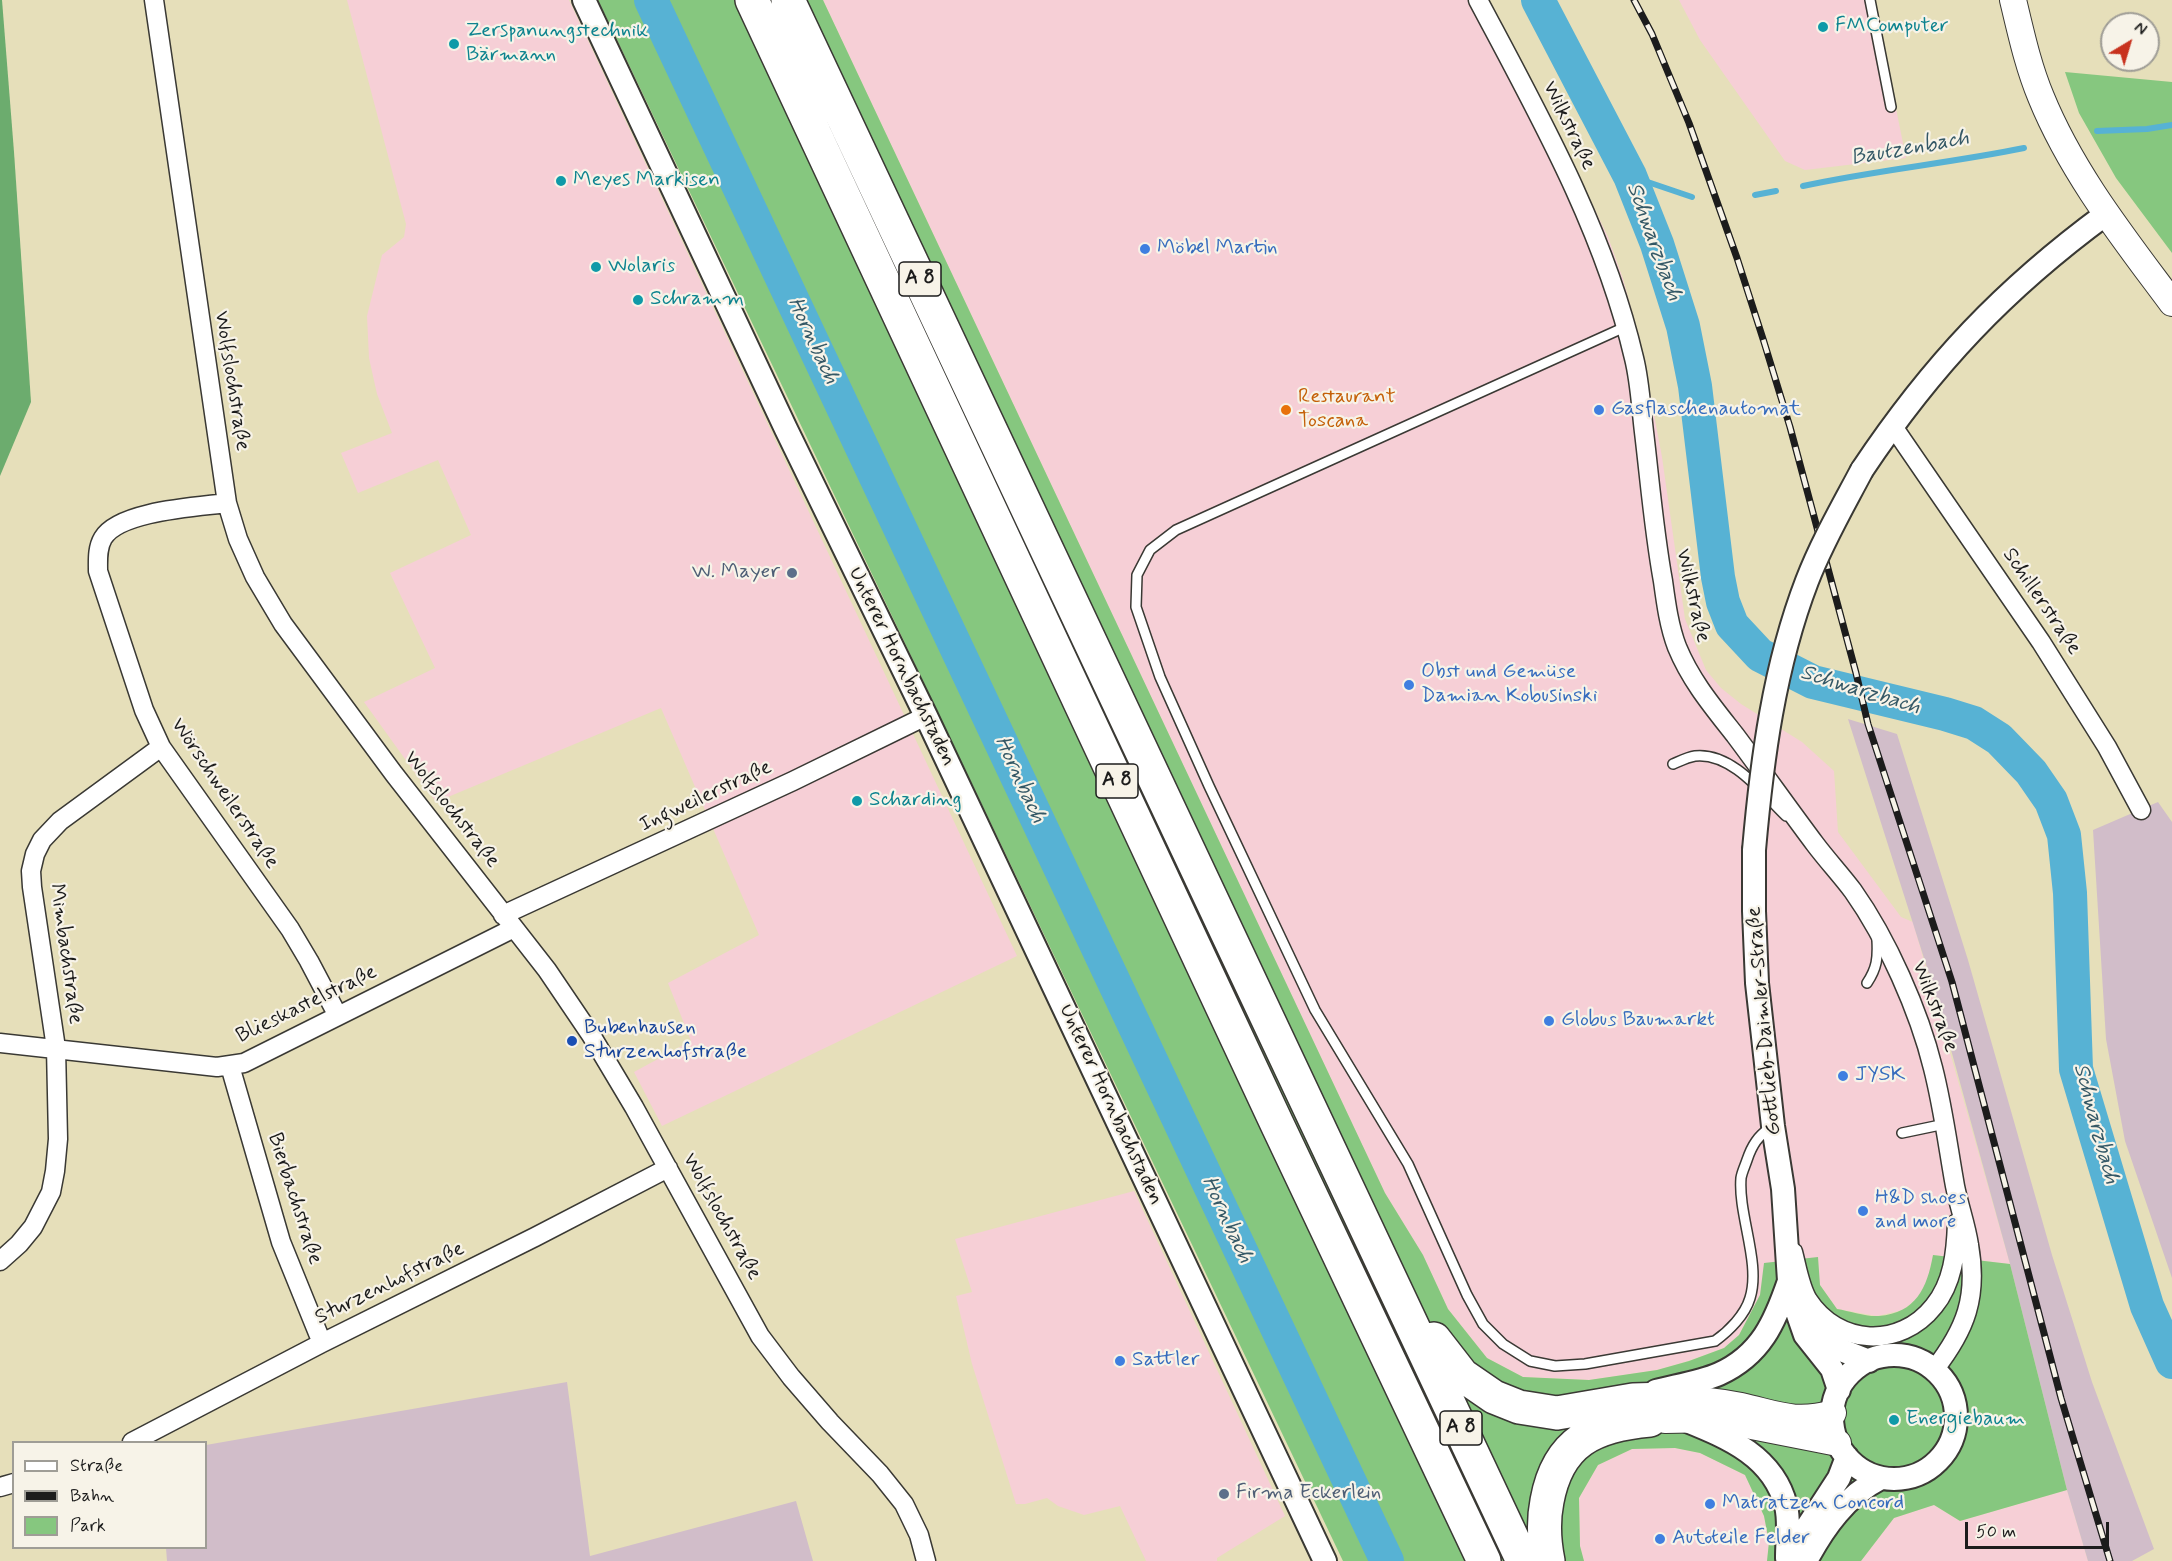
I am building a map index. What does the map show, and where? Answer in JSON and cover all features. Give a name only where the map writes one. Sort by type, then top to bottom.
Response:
[{"type":"highway","name":"A 8","points":[[752,0],[1484,1561]]},
{"type":"highway","name":"A 8","points":[[788,0],[1523,1561]]},
{"type":"highway","points":[[1399,1295],[1462,1375],[1494,1397],[1519,1407],[1557,1413],[1662,1406]]},
{"type":"highway","points":[[1548,1561],[1544,1519],[1549,1490],[1557,1466],[1570,1449],[1582,1439],[1662,1406]]},
{"type":"main road","points":[[2013,0],[2028,60],[2040,96],[2068,153],[2106,214],[2172,303]]},
{"type":"main road","points":[[1662,1406],[1694,1399],[1803,1420],[1836,1402]]},
{"type":"main road","points":[[1662,1406],[1843,1450]]},
{"type":"street","name":"Wolfslochstraße","points":[[154,0],[226,502],[238,539],[251,567],[283,624],[349,715],[547,970],[591,1035],[668,1168],[760,1336],[810,1400],[880,1474],[904,1504],[919,1535],[926,1561]]},
{"type":"street","name":"Unterer Hornbachstaden","points":[[584,0],[781,419],[926,716],[1325,1561]]},
{"type":"street","name":"Wilkstraße","points":[[1478,0],[1540,118],[1589,222],[1625,327],[1640,390],[1658,554],[1669,619],[1677,647],[1705,699],[1736,736],[1853,892],[1876,929],[1901,977],[1923,1032],[1945,1124],[1957,1197],[1969,1245],[1972,1279],[1968,1315],[1958,1335],[1934,1370]]},
{"type":"street","name":"Gottlieb-Daimler-Straße","points":[[1836,1402],[1832,1369],[1805,1335],[1797,1312],[1789,1272],[1783,1189],[1773,1126],[1757,983],[1754,850],[1768,723],[1792,628],[1807,581],[1862,470],[1892,425],[1945,358],[1982,318],[2060,248],[2106,214]]},
{"type":"street","name":"Schillerstraße","points":[[1892,425],[2047,651],[2107,747],[2140,810]]},
{"type":"street","name":"Wörschweilerstraße","points":[[226,502],[137,517],[122,522],[110,529],[102,539],[98,554],[98,571],[144,710],[160,747],[290,929],[338,1016]]},
{"type":"street","name":"Ingweilerstraße","points":[[509,922],[926,716]]},
{"type":"street","name":"Mimbachstraße","points":[[0,1261],[33,1227],[51,1192],[58,1139],[56,1048],[32,887],[31,871],[35,854],[42,840],[60,821],[160,747]]},
{"type":"street","name":"Blieskastelstraße","points":[[0,1043],[217,1067],[244,1063],[338,1016],[509,922]]},
{"type":"street","name":"Bierbachstraße","points":[[230,1066],[281,1242],[322,1343]]},
{"type":"street","name":"Sturzenhofstraße","points":[[136,1441],[322,1343],[668,1168]]},
{"type":"street","name":"Wilkstraße","points":[[1787,1235],[1807,1299],[1821,1316],[1844,1332],[1862,1338],[1889,1335],[1917,1323],[1934,1306],[1949,1281],[1956,1246],[1957,1197]]},
{"type":"street","name":"Gottlieb-Daimler-Straße","points":[[1789,1272],[1802,1312],[1814,1328],[1842,1351],[1869,1361]]},
{"type":"street","points":[[1662,1406],[1738,1363],[1763,1340],[1775,1320],[1789,1272]]},
{"type":"street","points":[[1885,1356],[1903,1356],[1919,1361],[1934,1370],[1945,1382],[1953,1396],[1956,1412],[1955,1429],[1950,1445],[1941,1458],[1928,1469],[1913,1476],[1897,1479],[1881,1478],[1863,1470],[1843,1450],[1833,1428],[1836,1402],[1846,1378],[1869,1361],[1885,1356]]},
{"type":"street","points":[[1662,1406],[1740,1444],[1768,1471],[1786,1506],[1793,1560]]},
{"type":"street","points":[[1793,1560],[1843,1471],[1843,1450]]},
{"type":"street","points":[[1793,1560],[1817,1540],[1848,1499],[1862,1487],[1881,1478]]},
{"type":"lane","points":[[1870,0],[1891,107]]},
{"type":"lane","points":[[1625,327],[1176,530],[1150,550],[1137,575],[1136,607],[1160,676],[1209,786],[1315,1010],[1408,1164],[1467,1295],[1483,1324],[1503,1344],[1530,1361],[1555,1366],[1585,1364],[1715,1341],[1729,1331],[1750,1299],[1753,1278],[1741,1176],[1751,1147],[1760,1134],[1773,1126]]},
{"type":"lane","points":[[1673,764],[1695,756],[1719,759],[1752,783],[1818,848]]},
{"type":"lane","points":[[1867,983],[1876,969],[1878,955],[1876,929]]},
{"type":"lane","points":[[1902,1133],[1945,1124]]},
{"type":"shaded area","points":[[347,0],[569,0],[1017,956],[662,1126],[634,1072],[691,1041],[668,983],[759,935],[661,708],[436,802],[364,702],[435,668],[390,573],[471,535],[438,460],[358,493],[341,453],[392,433],[377,394],[369,358],[367,316],[382,255],[404,237],[406,224]]},
{"type":"shaded area","points":[[823,0],[1489,0],[1550,116],[1608,237],[1623,279],[1640,340],[1662,457],[1685,619],[1706,670],[1721,688],[1741,704],[1802,742],[1834,771],[1838,832],[1901,917],[1913,922],[2010,1264],[1933,1255],[1930,1275],[1919,1297],[1903,1310],[1877,1316],[1837,1309],[1820,1285],[1760,1295],[1739,1335],[1724,1348],[1657,1370],[1589,1380],[1523,1377],[1487,1358],[1448,1309],[1423,1255],[1385,1193]]},
{"type":"shaded area","points":[[1679,0],[1874,0],[1906,158],[1805,170],[1785,161],[1700,40]]},
{"type":"shaded area","points":[[1848,719],[1897,734],[1968,960],[2052,1255],[2092,1382],[2154,1549],[2132,1561],[2088,1561],[2067,1490],[2010,1264],[1937,999]]},
{"type":"shaded area","points":[[2158,802],[2172,822],[2172,1278],[2125,1141],[2106,1039],[2093,830]]},
{"type":"shaded area","points":[[1134,1191],[1285,1516],[1217,1558],[1217,1561],[1146,1561],[1120,1506],[1084,1515],[1058,1506],[1047,1498],[1016,1504],[972,1364],[956,1296],[972,1292],[955,1239]]},
{"type":"shaded area","points":[[567,1382],[590,1556],[796,1501],[813,1561],[167,1561],[166,1549],[207,1549],[207,1445]]},
{"type":"shaded area","points":[[1675,1448],[1700,1453],[1745,1475],[1764,1516],[1769,1542],[1767,1561],[1584,1561],[1580,1546],[1579,1498],[1598,1465],[1632,1449]]},
{"type":"shaded area","points":[[2067,1490],[2088,1561],[1861,1561],[1894,1518],[1934,1505],[1960,1521]]},
{"type":"green space","points":[[0,0],[2,0],[14,152],[31,402],[0,476]]},
{"type":"green space","points":[[598,0],[823,0],[1385,1193],[1423,1255],[1448,1309],[1487,1358],[1523,1377],[1589,1380],[1657,1370],[1689,1361],[1724,1348],[1739,1335],[1760,1295],[1764,1263],[1818,1257],[1820,1285],[1837,1309],[1874,1316],[1892,1314],[1902,1310],[1918,1297],[1927,1278],[1933,1255],[2010,1264],[2067,1490],[1960,1521],[1934,1505],[1894,1518],[1861,1561],[1767,1561],[1769,1542],[1764,1516],[1745,1475],[1700,1453],[1675,1448],[1632,1449],[1598,1465],[1579,1498],[1580,1546],[1584,1561],[1343,1561]]},
{"type":"green space","points":[[2065,72],[2172,82],[2172,253],[2116,178],[2079,113]]},
{"type":"waterway","name":"Hornbach","points":[[651,0],[1387,1561]]},
{"type":"waterway","name":"Schwarzbach","points":[[1538,0],[1630,176],[1657,244],[1683,326],[1695,386],[1718,577],[1723,602],[1732,625],[1760,655],[1813,682],[1974,723],[1999,739],[2031,772],[2051,801],[2064,835],[2070,893],[2076,1069],[2147,1306],[2172,1362]]},
{"type":"waterway","name":"Bautzenbach","points":[[2097,131],[2147,129],[2172,125]]},
{"type":"waterway","name":"Bautzenbach","points":[[1803,186],[2024,148]]},
{"type":"waterway","name":"Bautzenbach","points":[[1630,176],[1692,197]]},
{"type":"waterway","name":"Bautzenbach","points":[[1755,195],[1776,191]]},
{"type":"railway","points":[[1634,0],[1652,34],[1689,123],[1737,258],[1790,427],[1868,724],[1952,982],[2061,1398],[2110,1561]]},
{"type":"place","name":"FMComputer","points":[[1823,27]]},
{"type":"place","name":"Zerspanungstechnik Bärmann","points":[[454,44]]},
{"type":"place","name":"Meyes Markisen","points":[[561,181]]},
{"type":"place","name":"Möbel Martin","points":[[1145,249]]},
{"type":"place","name":"Wolaris","points":[[596,267]]},
{"type":"place","name":"Schramm","points":[[638,300]]},
{"type":"place","name":"Restaurant Toscana","points":[[1286,410]]},
{"type":"place","name":"Gasflaschenautomat","points":[[1599,410]]},
{"type":"place","name":"W. Mayer","points":[[792,573]]},
{"type":"place","name":"Obst und Gemüse Damian Kobusinski","points":[[1409,685]]},
{"type":"place","name":"Scharding","points":[[857,801]]},
{"type":"place","name":"Globus Baumarkt","points":[[1549,1021]]},
{"type":"place","name":"Bubenhausen Sturzenhofstraße","points":[[572,1041]]},
{"type":"place","name":"JYSK","points":[[1843,1076]]},
{"type":"place","name":"H&D shoes and more","points":[[1863,1211]]},
{"type":"place","name":"Sattler","points":[[1120,1361]]},
{"type":"place","name":"Energiebaum","points":[[1894,1420]]},
{"type":"place","name":"Firma Eckerlein","points":[[1224,1494]]},
{"type":"place","name":"Matratzen Concord","points":[[1710,1504]]},
{"type":"place","name":"Autoteile Felder","points":[[1660,1539]]}]
